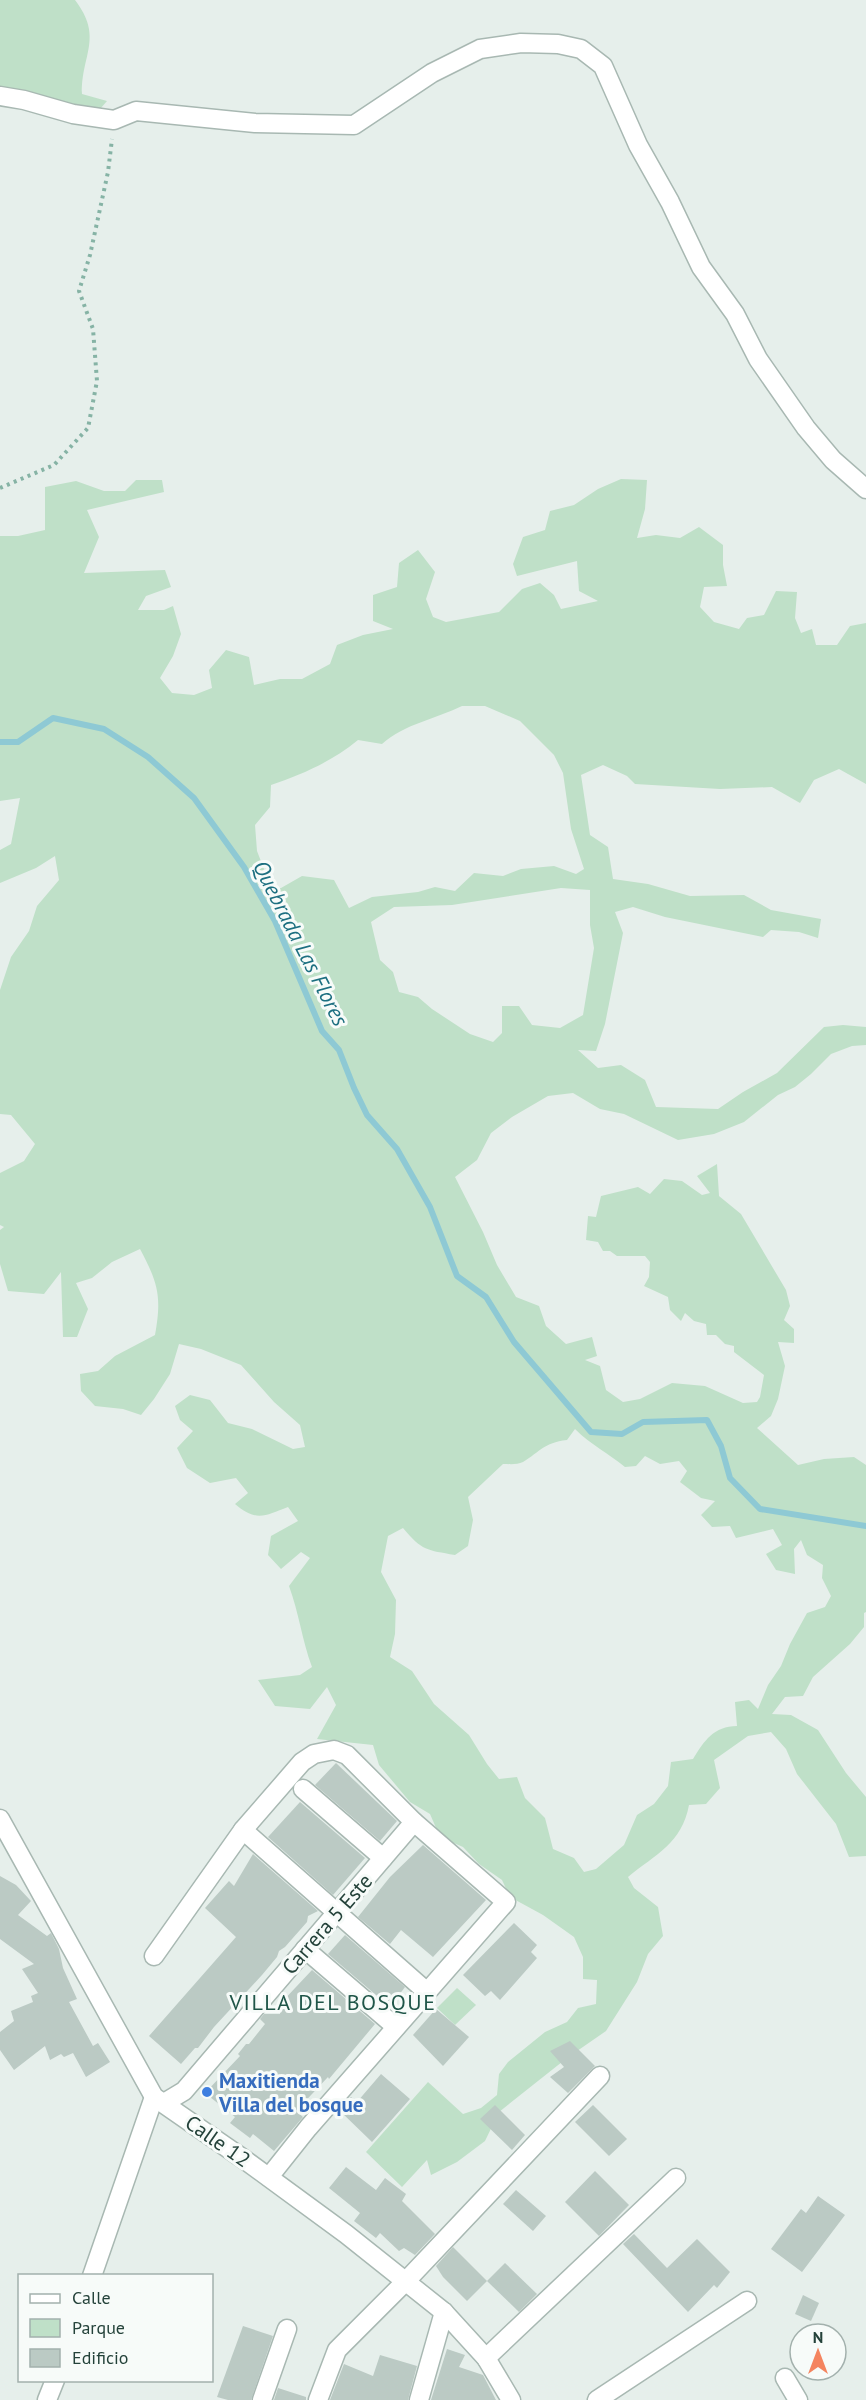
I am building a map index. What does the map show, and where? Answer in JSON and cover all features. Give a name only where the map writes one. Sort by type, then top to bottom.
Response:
[{"type":"street","points":[[0,96],[74,114],[114,120],[136,111],[255,123],[354,125],[432,73],[480,49],[521,43],[558,44],[581,49],[603,66],[638,145],[670,202],[701,267],[735,314],[758,359],[806,428],[832,460],[866,489]]},
{"type":"street","points":[[154,1956],[243,1830],[302,1762],[314,1754],[333,1750],[347,1755],[414,1822],[506,1902],[308,2128],[269,2177]]},
{"type":"street","points":[[303,1789],[383,1857]]},
{"type":"street","name":"Calle 12","points":[[0,1819],[159,2100],[269,2177],[444,2312],[486,2358],[511,2400]]},
{"type":"street","name":"Carrera 5 Este","points":[[159,2100],[183,2091],[414,1822]]},
{"type":"street","points":[[243,1830],[427,1992]]},
{"type":"street","points":[[305,1949],[396,2027]]},
{"type":"street","points":[[318,2400],[337,2350],[406,2281],[600,2076]]},
{"type":"street","points":[[93,2274],[159,2100]]},
{"type":"street","points":[[486,2358],[676,2178]]},
{"type":"street","points":[[597,2400],[747,2301]]},
{"type":"street","points":[[419,2400],[444,2312]]},
{"type":"street","points":[[261,2400],[287,2329]]},
{"type":"street","points":[[786,2378],[798,2400]]},
{"type":"street","points":[[47,2400],[54,2382]]},
{"type":"path","points":[[0,488],[54,465],[88,428],[97,381],[93,329],[79,291],[90,255],[108,172],[114,120]]},
{"type":"green space","points":[[0,0],[75,0],[84,13],[90,36],[82,94],[107,101],[100,109],[73,107],[0,86]]},
{"type":"green space","points":[[621,479],[647,480],[645,509],[637,538],[656,535],[680,538],[699,527],[723,545],[723,565],[727,586],[704,587],[700,607],[714,622],[739,629],[747,618],[764,615],[776,591],[797,592],[795,618],[801,633],[812,629],[816,645],[837,645],[850,626],[866,623],[866,784],[839,769],[814,780],[800,803],[772,787],[720,789],[635,784],[627,776],[603,765],[581,775],[590,835],[608,847],[613,879],[648,884],[690,896],[744,895],[771,910],[821,919],[818,938],[799,932],[771,930],[763,937],[665,917],[633,907],[615,912],[623,933],[605,1024],[596,1051],[578,1050],[598,1068],[621,1065],[645,1080],[656,1107],[718,1109],[777,1073],[824,1027],[843,1025],[866,1027],[866,1045],[852,1046],[831,1054],[795,1087],[778,1095],[744,1122],[714,1134],[678,1140],[624,1114],[600,1109],[573,1093],[548,1096],[512,1117],[491,1133],[477,1160],[455,1177],[497,1265],[516,1297],[539,1306],[546,1326],[566,1344],[592,1337],[597,1356],[585,1360],[600,1366],[606,1390],[623,1402],[640,1399],[672,1383],[705,1386],[743,1403],[757,1402],[764,1375],[734,1352],[734,1346],[725,1344],[716,1335],[707,1335],[706,1324],[694,1321],[685,1313],[681,1321],[670,1310],[668,1297],[644,1286],[649,1277],[650,1262],[645,1256],[617,1256],[610,1251],[603,1251],[598,1242],[586,1240],[588,1216],[596,1217],[601,1196],[638,1187],[650,1194],[664,1179],[682,1181],[702,1195],[710,1193],[697,1176],[717,1164],[719,1196],[741,1214],[786,1290],[790,1306],[784,1320],[794,1329],[794,1343],[778,1342],[785,1366],[778,1399],[771,1416],[757,1428],[798,1465],[824,1459],[854,1457],[866,1465],[866,1612],[864,1613],[864,1627],[850,1644],[813,1677],[803,1696],[785,1697],[772,1714],[791,1715],[818,1730],[846,1773],[866,1797],[866,1856],[849,1857],[836,1824],[797,1774],[786,1749],[771,1732],[748,1736],[714,1760],[720,1788],[706,1804],[689,1805],[686,1818],[674,1838],[658,1854],[628,1877],[634,1888],[658,1907],[663,1936],[648,1954],[637,1982],[606,2031],[567,2058],[499,2112],[485,2141],[457,2162],[431,2175],[427,2160],[402,2187],[366,2152],[428,2082],[463,2114],[481,2108],[497,2095],[499,2074],[508,2062],[545,2032],[567,2022],[578,2008],[596,2004],[597,1980],[583,1979],[583,1957],[574,1937],[543,1915],[510,1897],[502,1880],[479,1864],[463,1847],[440,1837],[430,1814],[410,1802],[379,1765],[373,1745],[317,1739],[336,1705],[327,1687],[310,1709],[275,1706],[258,1680],[300,1675],[312,1667],[289,1586],[310,1558],[301,1552],[281,1569],[268,1555],[271,1536],[298,1521],[288,1507],[261,1516],[249,1513],[235,1504],[248,1493],[236,1478],[210,1483],[187,1468],[177,1448],[193,1431],[180,1420],[175,1406],[190,1395],[210,1400],[228,1423],[252,1429],[293,1449],[305,1447],[300,1425],[274,1402],[241,1365],[201,1349],[179,1344],[170,1374],[141,1415],[123,1409],[95,1406],[81,1391],[80,1374],[98,1371],[115,1356],[155,1335],[158,1310],[157,1290],[140,1249],[112,1262],[92,1278],[76,1283],[88,1309],[77,1337],[63,1337],[61,1272],[44,1294],[8,1291],[0,1264],[0,1230],[4,1227],[0,1225],[0,1173],[24,1161],[35,1144],[11,1115],[0,1114],[0,990],[11,957],[29,931],[37,906],[59,880],[55,856],[36,868],[0,883],[0,850],[11,844],[20,798],[0,801],[0,536],[18,536],[45,530],[45,487],[76,481],[104,491],[125,491],[136,480],[162,480],[164,492],[87,510],[99,537],[84,573],[165,570],[171,587],[146,596],[138,610],[164,610],[173,606],[181,634],[173,656],[160,678],[172,693],[194,695],[212,688],[209,670],[226,650],[249,657],[254,685],[280,679],[302,679],[330,664],[337,645],[363,635],[393,629],[373,621],[373,595],[397,587],[399,563],[418,550],[435,572],[426,599],[433,617],[446,622],[499,612],[522,589],[540,583],[554,595],[561,609],[598,601],[579,591],[577,561],[517,576],[513,564],[523,537],[545,530],[550,511],[574,505],[598,489]],"holes":[[[462,706],[485,706],[520,721],[554,755],[563,773],[571,829],[584,869],[576,874],[554,866],[521,869],[503,876],[474,873],[455,891],[435,887],[418,892],[372,897],[349,908],[334,880],[302,876],[281,888],[257,889],[264,869],[257,851],[255,825],[270,807],[271,785],[316,767],[338,755],[358,740],[382,744],[400,731]],[[561,888],[590,890],[590,925],[594,948],[583,1015],[560,1028],[532,1025],[519,1006],[502,1006],[502,1033],[493,1042],[470,1034],[418,997],[399,992],[393,972],[380,960],[371,922],[394,907],[452,905]],[[575,1429],[625,1467],[636,1466],[645,1456],[660,1464],[679,1461],[687,1471],[680,1482],[701,1498],[715,1501],[701,1515],[712,1527],[730,1526],[736,1538],[773,1529],[782,1545],[766,1554],[776,1570],[795,1574],[794,1549],[801,1540],[807,1555],[823,1565],[822,1578],[831,1596],[825,1607],[807,1613],[781,1666],[768,1685],[758,1709],[749,1700],[735,1702],[737,1726],[722,1729],[710,1736],[693,1759],[671,1762],[668,1786],[654,1804],[637,1815],[624,1845],[596,1869],[584,1872],[574,1858],[553,1849],[545,1818],[525,1798],[517,1777],[499,1779],[469,1735],[434,1704],[412,1671],[390,1657],[395,1634],[396,1600],[381,1572],[388,1536],[403,1528],[420,1545],[431,1550],[455,1555],[468,1546],[473,1520],[468,1497],[503,1464],[521,1463],[547,1445],[567,1440]]]},
{"type":"green space","points":[[457,1988],[476,2005],[455,2025],[437,2008]]},
{"type":"building","points":[[336,1763],[397,1821],[380,1841],[315,1785]]},
{"type":"building","points":[[300,1802],[365,1858],[333,1895],[268,1837]]},
{"type":"building","points":[[423,1845],[486,1900],[433,1957],[401,1930],[390,1944],[358,1917],[390,1877]]},
{"type":"building","points":[[253,1854],[318,1911],[308,1916],[307,1922],[279,1951],[277,1957],[262,1975],[214,2027],[198,2048],[195,2048],[181,2064],[149,2036],[236,1937],[205,1908],[229,1881],[234,1886]]},
{"type":"building","points":[[0,1876],[16,1885],[31,1901],[18,1915],[47,1936],[51,1933],[77,1999],[69,2002],[93,2046],[98,2043],[110,2062],[86,2077],[73,2053],[64,2057],[61,2054],[50,2060],[45,2046],[14,2070],[0,2050],[0,2032],[14,2021],[11,2011],[33,2002],[31,1996],[38,1993],[22,1969],[34,1964],[0,1939]]},
{"type":"building","points":[[514,1923],[537,1945],[531,1952],[537,1958],[500,2000],[491,1991],[485,1996],[463,1975]]},
{"type":"building","points":[[345,1935],[405,1987],[390,2007],[328,1954]]},
{"type":"building","points":[[312,1970],[375,2024],[329,2079],[328,2077],[296,2111],[303,2117],[274,2151],[253,2134],[250,2138],[230,2123],[235,2117],[205,2093],[240,2056],[238,2054],[265,2024],[260,2019],[264,2014],[280,2014],[280,2004]]},
{"type":"building","points":[[436,2009],[469,2037],[443,2066],[413,2035]]},
{"type":"building","points":[[570,2041],[595,2066],[568,2093],[550,2077],[564,2067],[550,2051]]},
{"type":"building","points":[[381,2074],[410,2099],[372,2142],[339,2110],[351,2097],[357,2102]]},
{"type":"building","points":[[495,2105],[525,2135],[512,2150],[480,2119]]},
{"type":"building","points":[[593,2105],[627,2139],[609,2156],[575,2122]]},
{"type":"building","points":[[346,2167],[376,2190],[385,2178],[406,2194],[402,2201],[435,2234],[415,2255],[404,2248],[399,2251],[380,2233],[376,2238],[354,2221],[360,2213],[329,2188]]},
{"type":"building","points":[[595,2171],[629,2205],[599,2236],[565,2202]]},
{"type":"building","points":[[516,2190],[546,2216],[533,2231],[503,2204]]},
{"type":"building","points":[[818,2196],[845,2215],[802,2272],[771,2249],[801,2209],[806,2213]]},
{"type":"building","points":[[634,2234],[667,2268],[697,2239],[730,2272],[717,2288],[714,2285],[688,2312],[623,2244]]},
{"type":"building","points":[[453,2247],[487,2281],[467,2301],[443,2277],[436,2266]]},
{"type":"building","points":[[505,2263],[537,2294],[519,2312],[487,2281]]},
{"type":"building","points":[[803,2295],[819,2303],[811,2321],[795,2314]]},
{"type":"building","points":[[243,2326],[273,2336],[251,2400],[228,2400],[217,2397]]},
{"type":"building","points":[[447,2349],[465,2355],[459,2367],[483,2375],[496,2400],[431,2400]]},
{"type":"building","points":[[380,2355],[417,2366],[408,2400],[330,2400],[344,2364],[373,2376]]},
{"type":"building","points":[[278,2388],[306,2397],[306,2400],[274,2400]]},
{"type":"waterway","name":"Quebrada Las Flores","points":[[0,742],[18,742],[53,718],[104,729],[148,757],[194,798],[244,867],[275,921],[322,1031],[339,1050],[367,1115],[397,1149],[430,1207],[457,1276],[486,1297],[514,1342],[591,1432],[622,1434],[643,1422],[707,1420],[721,1446],[730,1478],[760,1509],[866,1526]]},
{"type":"place","name":"Maxitienda Villa del bosque","points":[[207,2092]]},
{"type":"district","name":"VILLA DEL BOSQUE","points":[[333,2002]]}]
